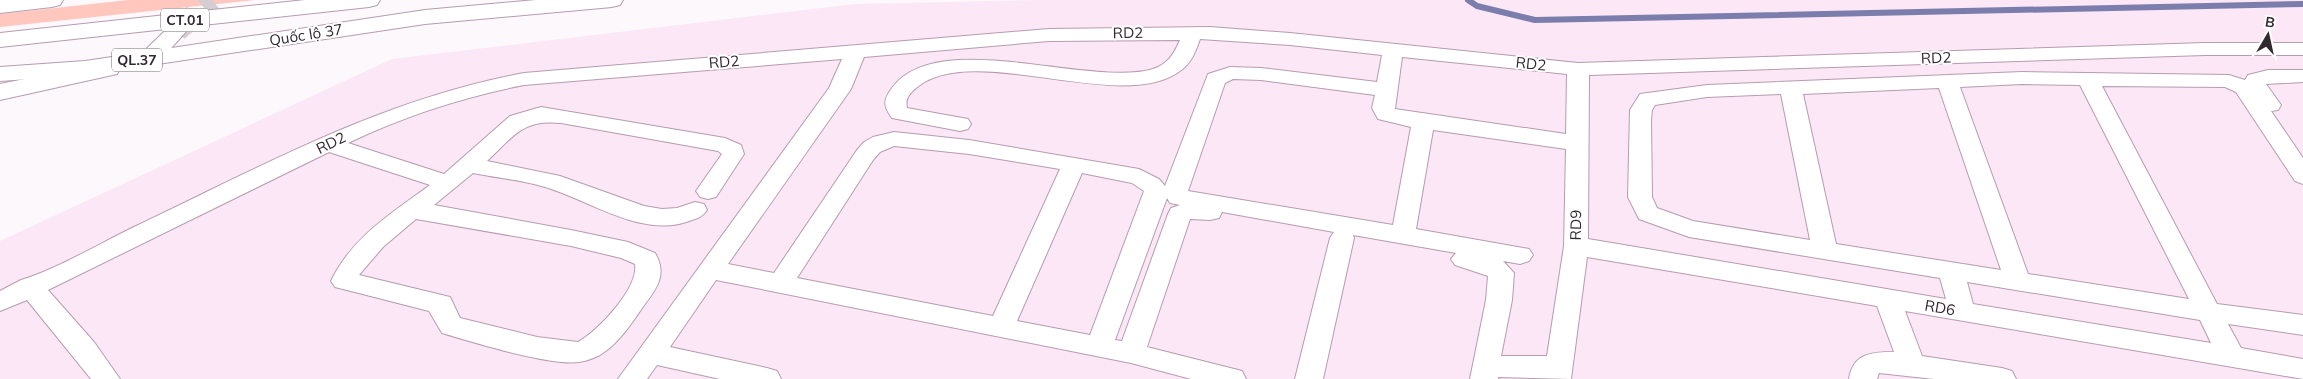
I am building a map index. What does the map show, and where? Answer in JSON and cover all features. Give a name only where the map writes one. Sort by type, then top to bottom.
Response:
[{"type":"main road","points":[[0,6],[52,0]]},
{"type":"main road","name":"CT.01","points":[[0,40],[369,0]]},
{"type":"main road","name":"Quốc lộ 37","points":[[0,74],[85,68],[425,17],[612,0]]},
{"type":"main road","points":[[0,92],[29,84],[273,40]]},
{"type":"street","points":[[147,59],[177,30]]},
{"type":"street","name":"RD2","points":[[0,302],[328,144],[424,102],[476,87],[524,79],[1049,34],[1192,33],[1290,39],[1578,69],[2204,49],[2303,49]]},
{"type":"street","points":[[1393,50],[1383,108],[1386,114],[1423,122],[1577,143]]},
{"type":"street","points":[[632,379],[840,89],[856,51]]},
{"type":"street","points":[[1866,60],[1889,84]]},
{"type":"street","name":"RD9","points":[[1557,373],[1576,246],[1578,69]]},
{"type":"street","points":[[1387,90],[1261,74],[1230,73],[1216,79],[1176,193],[1178,197],[1184,200],[1520,255]]},
{"type":"street","points":[[2303,76],[2268,76],[2256,80],[2256,84],[2303,169]]},
{"type":"street","points":[[2303,169],[2244,88],[2237,83],[2211,79],[2022,78],[1707,90],[1648,98],[1641,110],[1640,120],[1640,197],[1648,213],[1689,229],[2209,312],[2303,325]]},
{"type":"street","points":[[2088,79],[2232,357]]},
{"type":"street","points":[[1947,81],[2018,281]]},
{"type":"street","points":[[1791,88],[1825,250]]},
{"type":"street","points":[[414,210],[571,238],[628,251],[646,259],[651,270],[640,292],[612,331],[579,352],[560,350],[451,326],[443,314],[441,304],[344,281],[348,270],[357,257],[414,210],[448,183],[468,165],[518,121],[542,114],[561,116],[725,145],[733,150],[733,154],[701,200],[679,217],[647,214],[607,202],[552,181],[468,165]]},
{"type":"street","points":[[1402,235],[1423,122]]},
{"type":"street","points":[[780,284],[865,155],[872,147],[881,142],[894,139],[969,147],[1074,164],[1139,177],[1156,190],[1154,201],[1099,347]]},
{"type":"street","points":[[328,144],[448,183]]},
{"type":"street","points":[[1001,327],[1074,164]]},
{"type":"street","points":[[1131,353],[1180,214],[1191,210],[1479,262],[1494,267],[1501,273],[1498,310],[1484,372],[1557,373]]},
{"type":"street","points":[[1309,379],[1342,238]]},
{"type":"street","name":"RD6","points":[[1576,246],[2303,369]]},
{"type":"street","points":[[710,270],[1131,353],[1232,379]]},
{"type":"street","points":[[1950,270],[1963,312]]},
{"type":"street","points":[[30,287],[84,349],[106,379]]},
{"type":"street","points":[[1887,299],[1912,365]]},
{"type":"street","points":[[651,352],[767,379]]},
{"type":"street","points":[[1864,379],[1864,371],[1873,362],[1912,365],[2002,379]]},
{"type":"lane","points":[[960,124],[900,113],[895,108],[895,99],[906,84],[917,76],[948,68],[1006,68],[1096,77],[1140,78],[1162,73],[1174,67],[1185,56],[1192,33]]},
{"type":"shaded area","points":[[128,0],[255,0],[0,27],[0,14]]},
{"type":"shaded area","points":[[1039,0],[2303,0],[2303,379],[0,379],[0,241],[392,59],[855,4]]},
{"type":"waterway","points":[[1468,0],[1477,6],[1535,20],[2303,4]]},
{"type":"tunnel","points":[[177,30],[212,0]]}]
